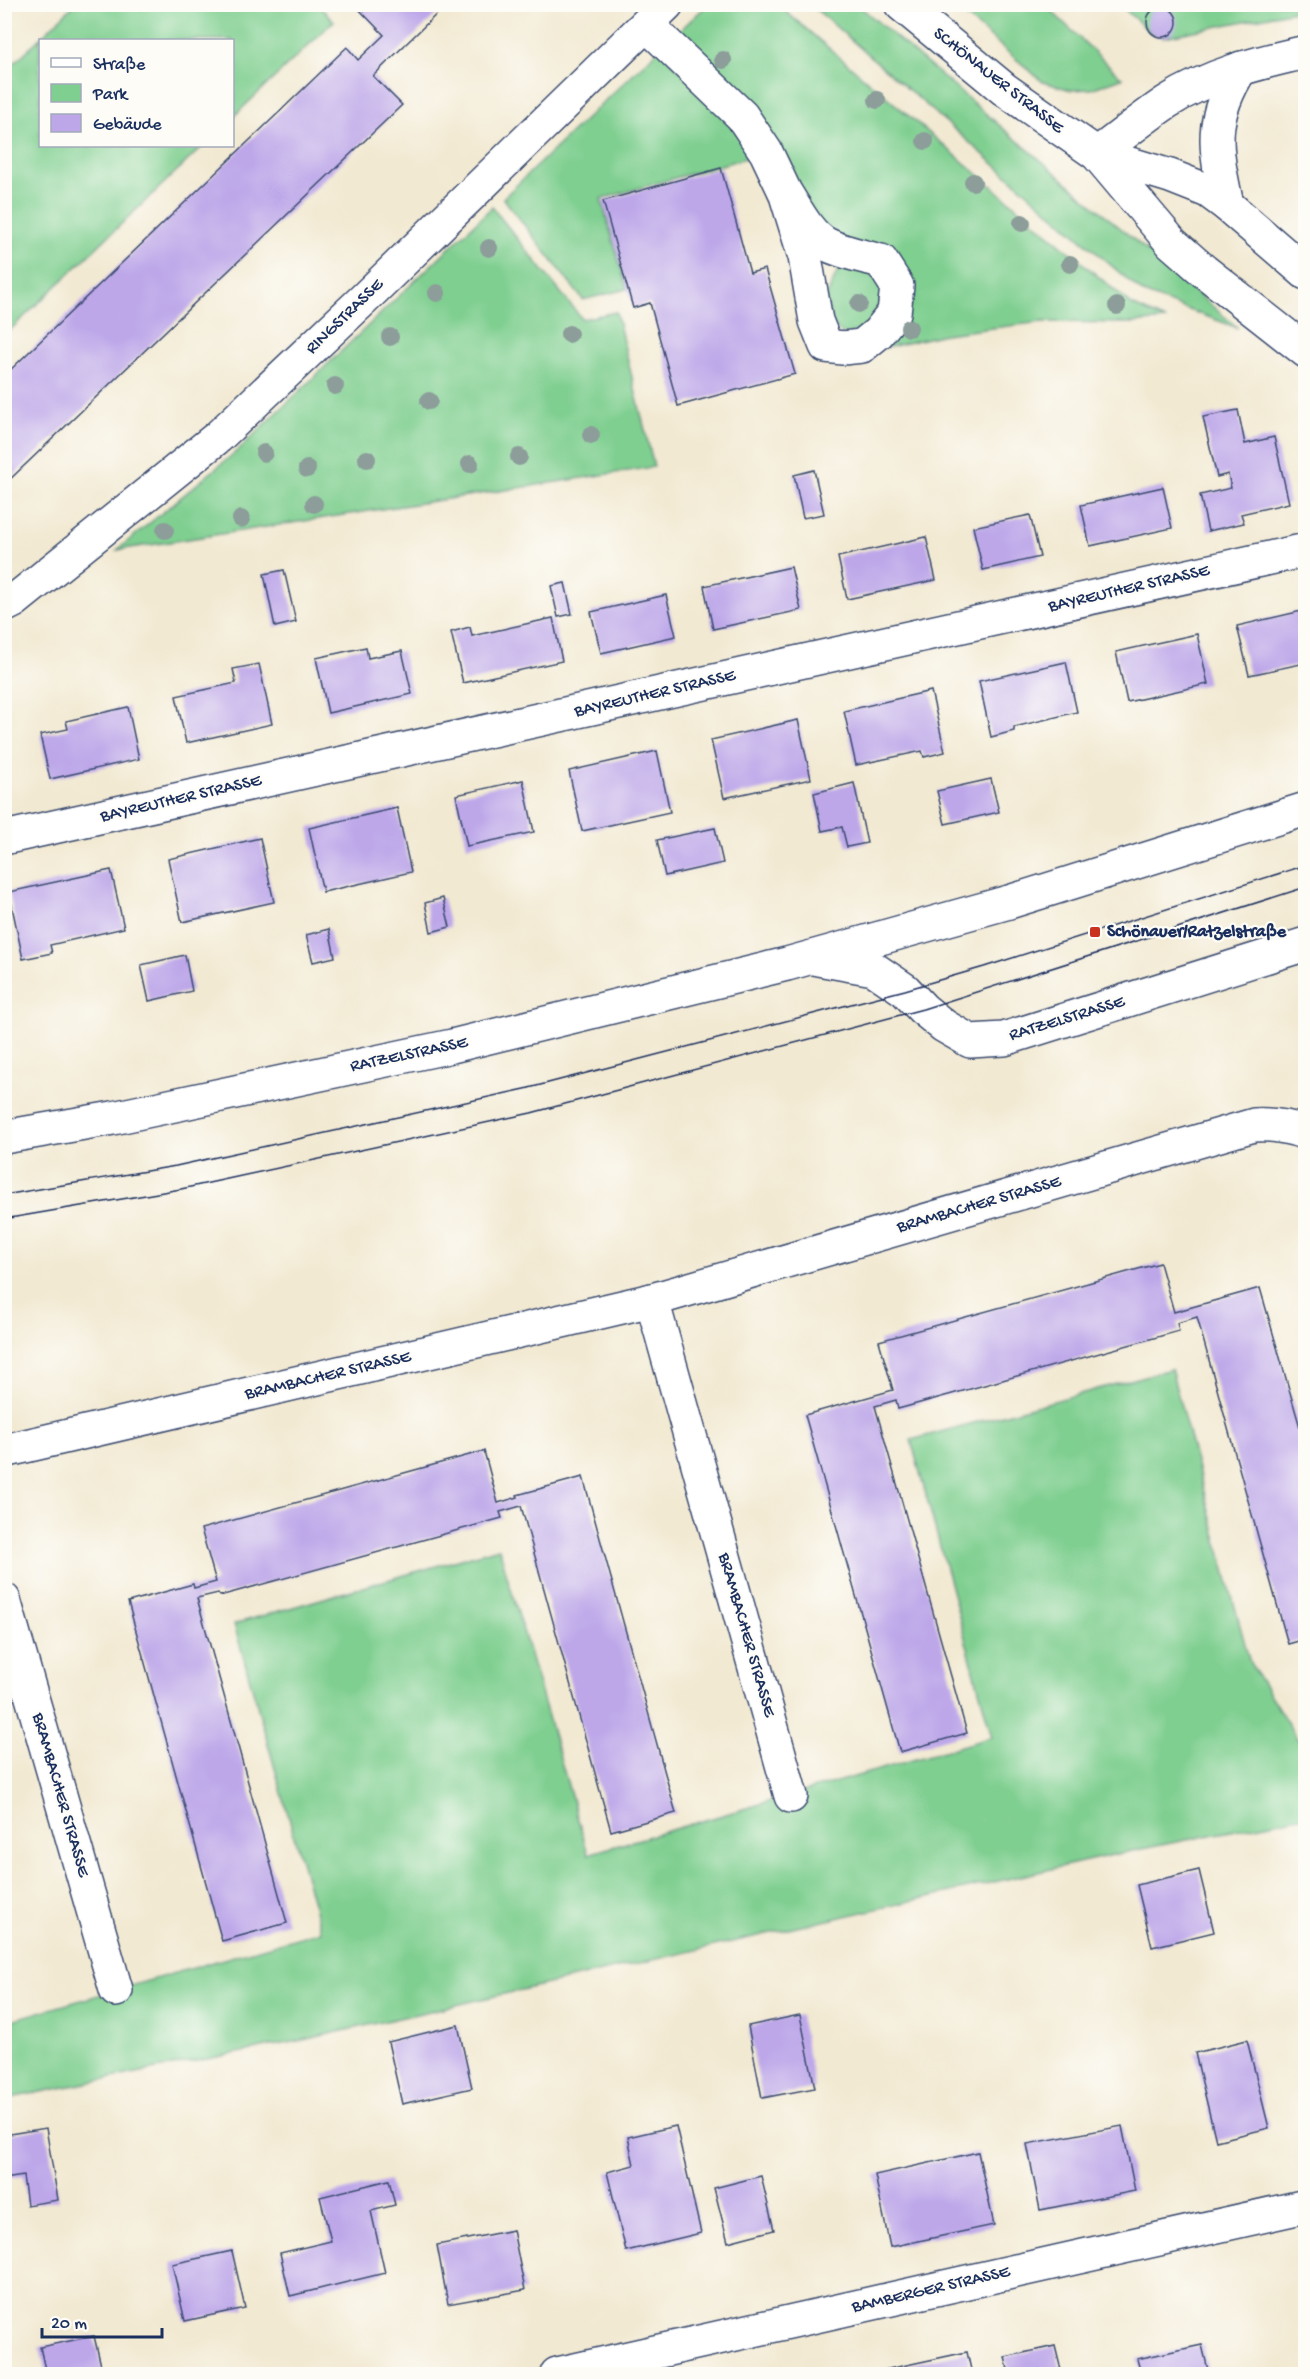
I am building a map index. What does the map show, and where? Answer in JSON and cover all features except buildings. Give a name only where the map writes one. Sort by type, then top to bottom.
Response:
[{"type":"street","name":"SCHÖNAUER STRASSE","points":[[901,4],[1004,89],[1096,154],[1172,243],[1305,351]]},
{"type":"street","points":[[657,15],[742,116],[766,152],[785,192],[804,222],[824,243],[881,261],[897,286],[894,313],[878,333],[862,346],[843,348],[826,346],[816,321],[805,257],[785,192]]},
{"type":"street","name":"RINGSTRASSE","points":[[4,606],[24,594],[218,437],[364,300],[657,15]]},
{"type":"street","points":[[1096,154],[1168,102],[1202,84],[1241,68],[1305,52]]},
{"type":"street","points":[[1227,205],[1215,141],[1219,114],[1227,90],[1241,68]]},
{"type":"street","name":"SCHÖNAUER STRASSE","points":[[1096,154],[1208,191],[1305,273]]},
{"type":"street","name":"BAYREUTHER STRASSE","points":[[4,838],[1305,550]]},
{"type":"street","name":"RATZELSTRASSE","points":[[4,1137],[113,1118],[452,1046],[810,958],[1009,902],[1305,809]]},
{"type":"street","name":"RATZELSTRASSE","points":[[810,958],[874,969],[905,990],[944,1026],[970,1041],[1004,1040],[1305,944]]},
{"type":"street","name":"BRAMBACHER STRASSE","points":[[4,1451],[652,1300],[1254,1125],[1273,1124],[1291,1127],[1305,1133]]},
{"type":"street","name":"BRAMBACHER STRASSE","points":[[652,1300],[791,1796]]},
{"type":"street","name":"BRAMBACHER STRASSE","points":[[4,1600],[116,1990]]},
{"type":"street","name":"BAMBERGER STRASSE","points":[[557,2374],[1305,2206]]},
{"type":"green space","points":[[75,4],[318,5],[334,21],[234,116],[234,39],[39,39],[39,147],[202,147],[5,335],[5,72]]},
{"type":"green space","points":[[1305,4],[1305,9],[1164,37],[1153,35],[1120,5]]},
{"type":"green space","points":[[707,5],[778,5],[1132,305],[1165,320],[1133,323],[1042,322],[945,334],[885,348],[909,307],[823,231],[678,32]]},
{"type":"green space","points":[[811,5],[858,5],[1238,328],[1143,293]]},
{"type":"green space","points":[[953,5],[1045,5],[1122,78],[1091,89],[1071,90],[1043,82]]},
{"type":"green space","points":[[659,49],[723,113],[753,156],[601,199],[627,289],[583,300],[503,198]]},
{"type":"green space","points":[[492,207],[582,319],[616,312],[654,467],[117,550],[237,451]]},
{"type":"green space","points":[[856,265],[885,281],[873,330],[844,334],[833,326],[826,298],[839,268]]},
{"type":"green space","points":[[1171,1369],[1250,1663],[1305,1751],[1305,1816],[1117,1854],[303,2040],[5,2099],[5,2022],[321,1931],[234,1624],[499,1548],[588,1854],[992,1737],[911,1440]]},
{"type":"tram line","points":[[4,1195],[176,1166],[525,1089],[905,990],[1306,865]]},
{"type":"tram line","points":[[4,1219],[181,1189],[531,1113],[923,1009],[1306,887]]},
{"type":"place","name":"Schönauer/Ratzelstraße","points":[[1095,932]]}]
